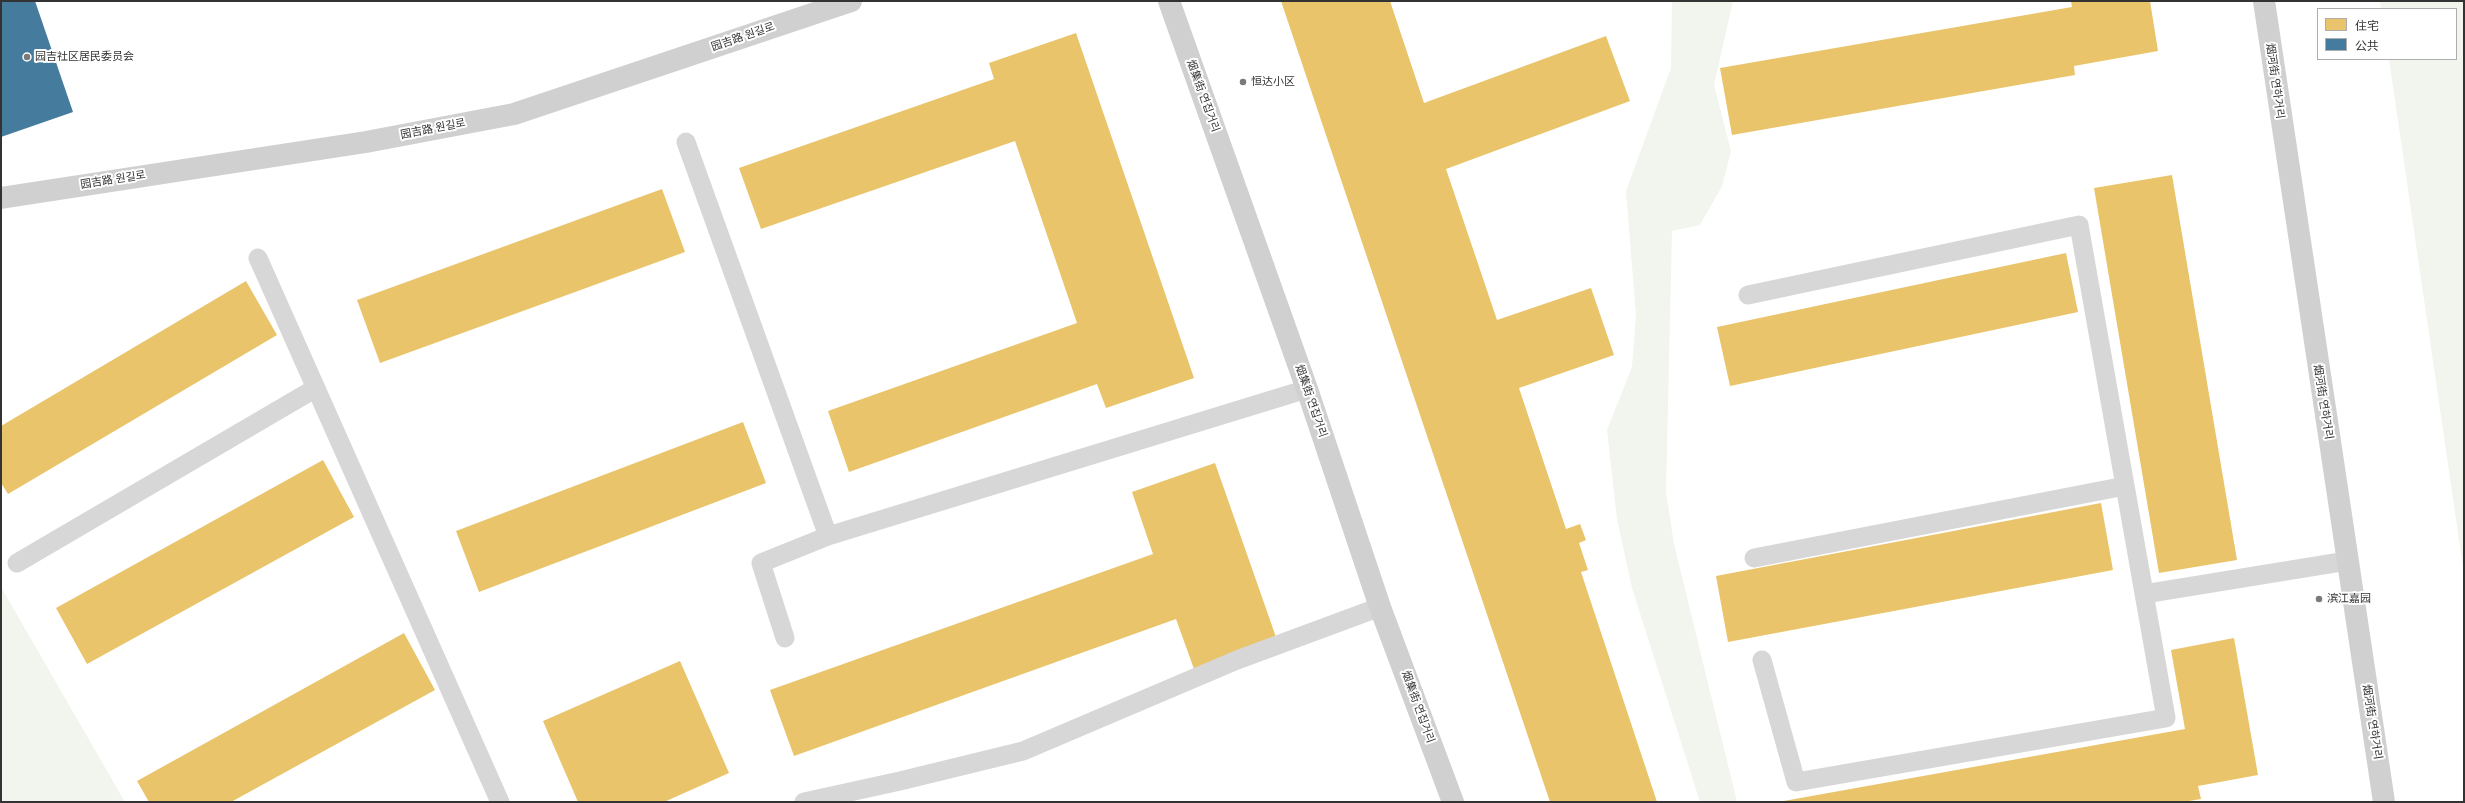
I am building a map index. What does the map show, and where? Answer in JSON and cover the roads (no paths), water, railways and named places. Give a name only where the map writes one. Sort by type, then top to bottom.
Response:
[{"type":"street","name":"园吉路 원길로","points":[[1,198],[366,142],[514,114],[851,1]]},
{"type":"street","name":"烟集街 연집거리","points":[[1169,1],[1307,389],[1380,607],[1453,802]]},
{"type":"street","name":"烟河街 연하거리","points":[[2264,1],[2384,802]]},
{"type":"lane","points":[[686,142],[828,536]]},
{"type":"lane","points":[[1748,295],[2079,225],[2166,718],[1796,782],[1762,660]]},
{"type":"lane","points":[[258,258],[500,802]]},
{"type":"lane","points":[[18,563],[316,388]]},
{"type":"lane","points":[[785,638],[761,563],[828,536],[1307,389]]},
{"type":"lane","points":[[1754,558],[2125,486]]},
{"type":"lane","points":[[2144,594],[2347,561]]},
{"type":"lane","points":[[804,802],[900,781],[1023,751],[1237,660],[1380,607]]},
{"type":"place","name":"园吉社区居民委员会","points":[[27,57]]},
{"type":"place","name":"恒达小区","points":[[1243,82]]},
{"type":"place","name":"滨江嘉园","points":[[2319,599]]}]
